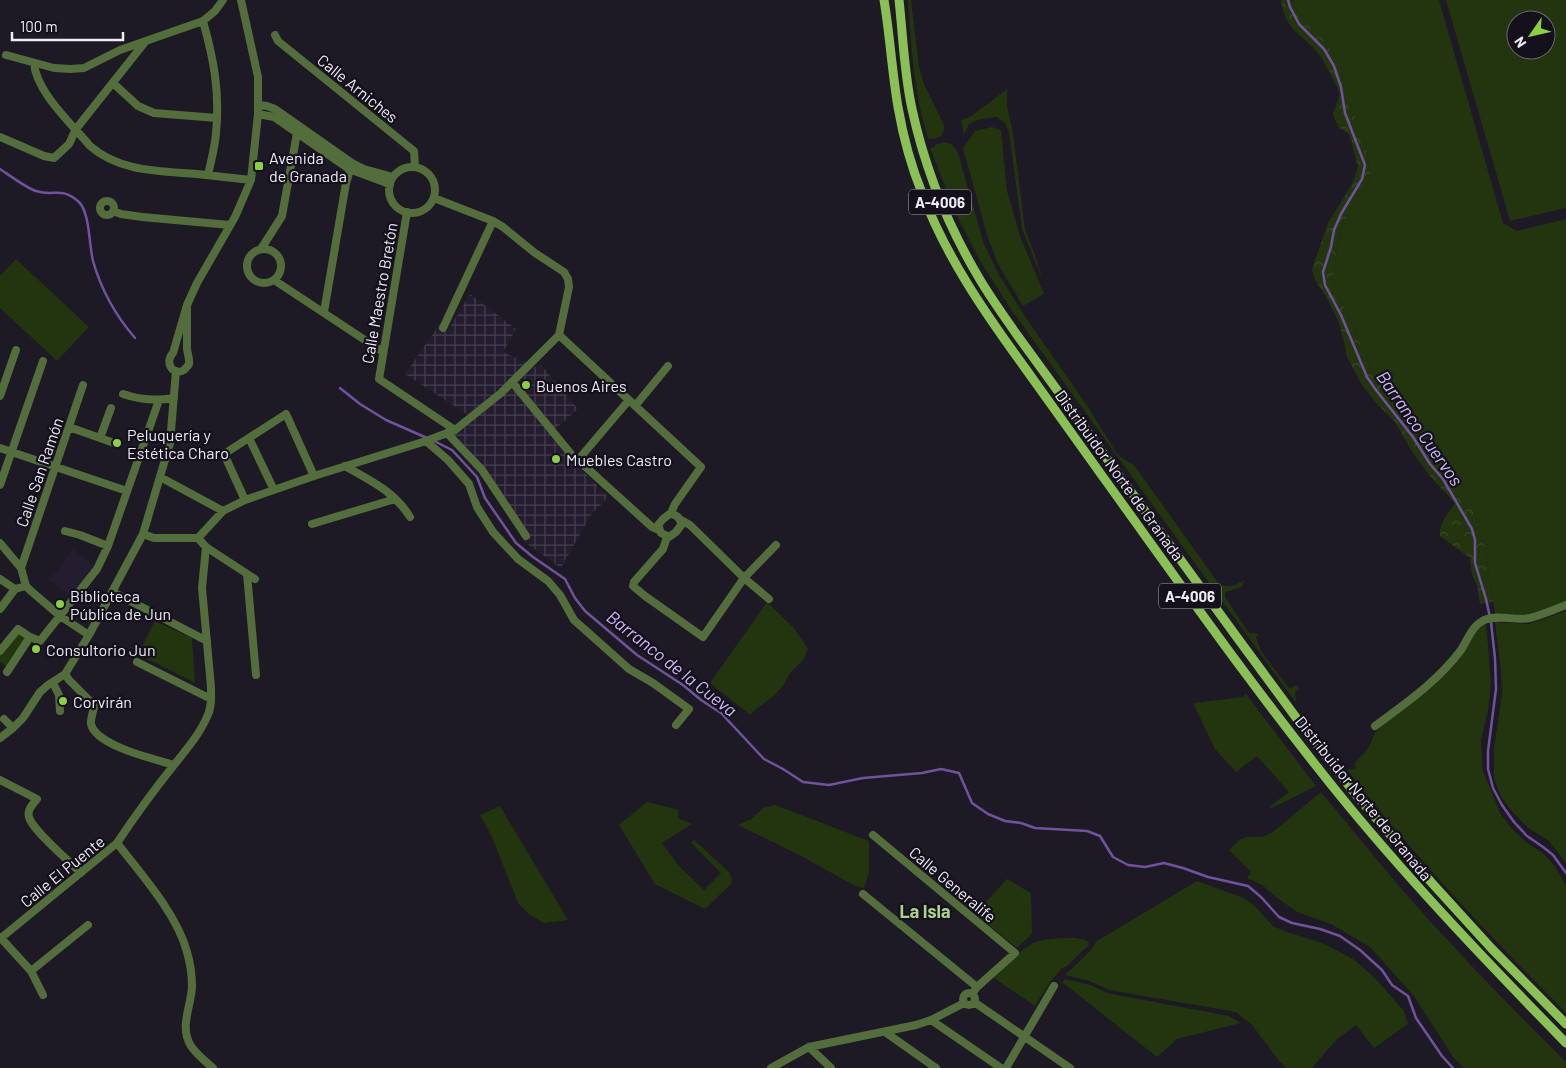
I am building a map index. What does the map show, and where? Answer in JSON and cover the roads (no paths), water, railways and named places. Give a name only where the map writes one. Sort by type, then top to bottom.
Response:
[{"type":"main road","name":"Distribuidor Norte de Granada","points":[[884,0],[899,111],[906,144],[921,193],[941,236],[968,285],[1008,345],[1224,645],[1293,737],[1424,895],[1566,1043]]},
{"type":"main road","name":"Distribuidor Norte de Granada","points":[[898,0],[912,108],[922,150],[936,193],[954,233],[979,279],[1224,620],[1333,766],[1492,949],[1566,1024]]},
{"type":"street","points":[[6,55],[54,68],[84,68],[120,50],[203,21],[215,11],[223,0]]},
{"type":"street","points":[[187,305],[189,361],[186,368],[182,371],[176,371],[169,364],[170,356],[173,352],[187,305],[196,283],[230,225],[251,180],[258,109],[258,77],[242,1]]},
{"type":"street","points":[[203,21],[213,55],[218,94],[216,134],[208,175]]},
{"type":"street","name":"Calle Arniches","points":[[275,35],[278,41],[414,151],[415,167]]},
{"type":"street","points":[[0,137],[44,156],[54,158],[69,144],[76,129],[145,42]]},
{"type":"street","points":[[34,63],[34,70],[40,85],[90,146],[98,153],[113,161],[138,169],[251,180]]},
{"type":"street","points":[[113,83],[138,106],[154,113],[217,118]]},
{"type":"street","points":[[258,109],[299,130],[350,166],[390,186]]},
{"type":"street","points":[[261,249],[273,251],[280,260],[281,271],[274,280],[263,284],[249,275],[247,270],[248,259],[261,249],[282,216],[299,130]]},
{"type":"street","points":[[350,166],[392,177]]},
{"type":"street","points":[[324,312],[350,166]]},
{"type":"street","points":[[406,167],[415,167],[423,169],[434,181],[434,198],[419,212],[407,212],[394,204],[391,198],[390,186],[392,177],[398,171],[406,167]]},
{"type":"street","points":[[143,534],[154,538],[198,538],[223,511],[245,500],[455,430],[501,393],[559,334],[569,292],[569,283],[562,269],[535,253],[493,221],[434,198]]},
{"type":"street","points":[[114,211],[142,217],[230,225]]},
{"type":"street","name":"Calle Maestro Bretón","points":[[407,212],[379,379],[455,430]]},
{"type":"street","points":[[443,328],[493,221]]},
{"type":"street","points":[[274,280],[383,352]]},
{"type":"street","points":[[559,334],[701,467],[675,504],[671,514]]},
{"type":"street","points":[[0,396],[16,350]]},
{"type":"street","points":[[173,352],[182,351],[188,356]]},
{"type":"street","points":[[0,485],[43,361]]},
{"type":"street","points":[[668,366],[578,460],[661,533],[671,536],[680,529],[681,520]]},
{"type":"street","points":[[0,738],[23,718],[40,692],[65,674],[113,592],[143,534],[170,443],[176,371]]},
{"type":"street","points":[[512,382],[571,454]]},
{"type":"street","name":"Calle San Ramón","points":[[21,568],[82,385]]},
{"type":"street","points":[[123,394],[137,399],[159,400],[174,398]]},
{"type":"street","points":[[0,650],[18,629],[40,641],[97,569],[108,546],[159,400]]},
{"type":"street","points":[[100,438],[110,408]]},
{"type":"street","points":[[245,500],[224,454],[286,414],[314,476]]},
{"type":"street","points":[[69,426],[114,443]]},
{"type":"street","points":[[447,433],[482,470],[526,536]]},
{"type":"street","points":[[249,438],[274,490]]},
{"type":"street","points":[[426,441],[448,460],[469,484],[477,507],[493,532],[518,559],[548,581],[560,596],[574,620],[629,669],[653,683],[688,709],[676,725]]},
{"type":"street","points":[[0,448],[127,491]]},
{"type":"street","points":[[345,466],[383,487],[403,506],[410,517]]},
{"type":"street","points":[[160,477],[223,511]]},
{"type":"street","points":[[312,524],[395,499]]},
{"type":"street","points":[[659,530],[660,522],[668,514],[677,515],[769,599]]},
{"type":"street","points":[[65,531],[108,546]]},
{"type":"street","points":[[667,536],[663,549],[634,582],[633,586],[703,637],[744,578],[776,546]]},
{"type":"street","points":[[198,538],[206,547],[255,579]]},
{"type":"street","points":[[0,543],[21,568],[26,586],[60,616],[89,635]]},
{"type":"street","points":[[206,547],[202,588],[211,699]]},
{"type":"street","points":[[247,574],[256,675]]},
{"type":"street","points":[[0,579],[14,589]]},
{"type":"street","points":[[0,609],[14,589],[26,586]]},
{"type":"street","points":[[113,592],[207,641]]},
{"type":"street","points":[[1375,726],[1426,688],[1445,669],[1461,649],[1476,625],[1490,619],[1528,618],[1566,606]]},
{"type":"street","points":[[7,672],[30,637]]},
{"type":"street","points":[[136,662],[211,699]]},
{"type":"street","points":[[65,674],[94,705],[91,722],[92,728],[106,741],[117,747],[174,764]]},
{"type":"street","points":[[52,683],[58,695],[60,711]]},
{"type":"street","name":"Calle El Puente","points":[[1,937],[117,843],[174,764],[192,744],[208,716],[211,699]]},
{"type":"street","points":[[4,719],[13,728]]},
{"type":"street","points":[[0,780],[37,800],[30,808],[28,816],[33,826],[81,873]]},
{"type":"street","name":"Calle Generalife","points":[[873,835],[1015,953],[977,987]]},
{"type":"street","points":[[117,843],[177,927],[187,953],[192,986],[186,1018],[186,1031],[190,1045],[213,1068]]},
{"type":"street","points":[[863,894],[977,987],[972,994]]},
{"type":"street","points":[[31,971],[88,926]]},
{"type":"street","points":[[1,937],[31,971],[43,995]]},
{"type":"street","points":[[1006,1068],[1054,986]]},
{"type":"street","points":[[972,994],[974,1002]]},
{"type":"street","points":[[964,1003],[964,995],[972,994]]},
{"type":"street","points":[[974,1002],[1070,1068]]},
{"type":"street","points":[[771,1068],[809,1047],[916,1025],[931,1020],[964,1003],[970,1005],[974,1002]]},
{"type":"street","points":[[931,1020],[1001,1068]]},
{"type":"street","points":[[885,1032],[936,1068]]},
{"type":"street","points":[[809,1047],[831,1068]]},
{"type":"waterway","name":"Barranco Cuervos","points":[[1288,0],[1299,24],[1324,49],[1334,66],[1341,87],[1345,113],[1365,165],[1362,179],[1341,214],[1334,230],[1323,272],[1325,285],[1341,315],[1367,377],[1443,479],[1472,529],[1475,540],[1475,563],[1491,622],[1495,658],[1496,689],[1488,751],[1488,769],[1493,788],[1514,822],[1527,836],[1553,855],[1566,873]]},
{"type":"waterway","name":"Barranco de la Cueva","points":[[0,169],[33,190],[43,193],[67,194],[83,207],[89,230],[93,261],[100,282],[115,311],[135,338]]},
{"type":"waterway","name":"Barranco de la Cueva","points":[[340,388],[360,404],[386,420],[427,438]]},
{"type":"waterway","name":"Barranco de la Cueva","points":[[434,441],[452,450],[477,477],[485,498],[516,543],[565,579],[575,598],[585,611],[637,655],[721,713],[764,759],[803,782],[829,785],[863,778],[922,773],[941,769],[959,773],[972,803],[988,814],[1005,821],[1021,823],[1035,828],[1087,831],[1100,836],[1113,857],[1128,865],[1145,867],[1164,863],[1208,877],[1248,886],[1279,917],[1292,923],[1320,929],[1340,936],[1360,950],[1382,970],[1392,985],[1408,996],[1416,1018],[1442,1056],[1453,1068]]},
{"type":"place","name":"Avenida de Granada","points":[[259,166]]},
{"type":"place","name":"Buenos Aires","points":[[526,385]]},
{"type":"place","name":"Peluquería y Estética Charo","points":[[117,443]]},
{"type":"place","name":"Muebles Castro","points":[[556,459]]},
{"type":"place","name":"Biblioteca Pública de Jun","points":[[60,604]]},
{"type":"place","name":"Consultorio Jun","points":[[36,649]]},
{"type":"place","name":"Corvirán","points":[[63,701]]},
{"type":"district","name":"La Isla","points":[[925,911]]}]
